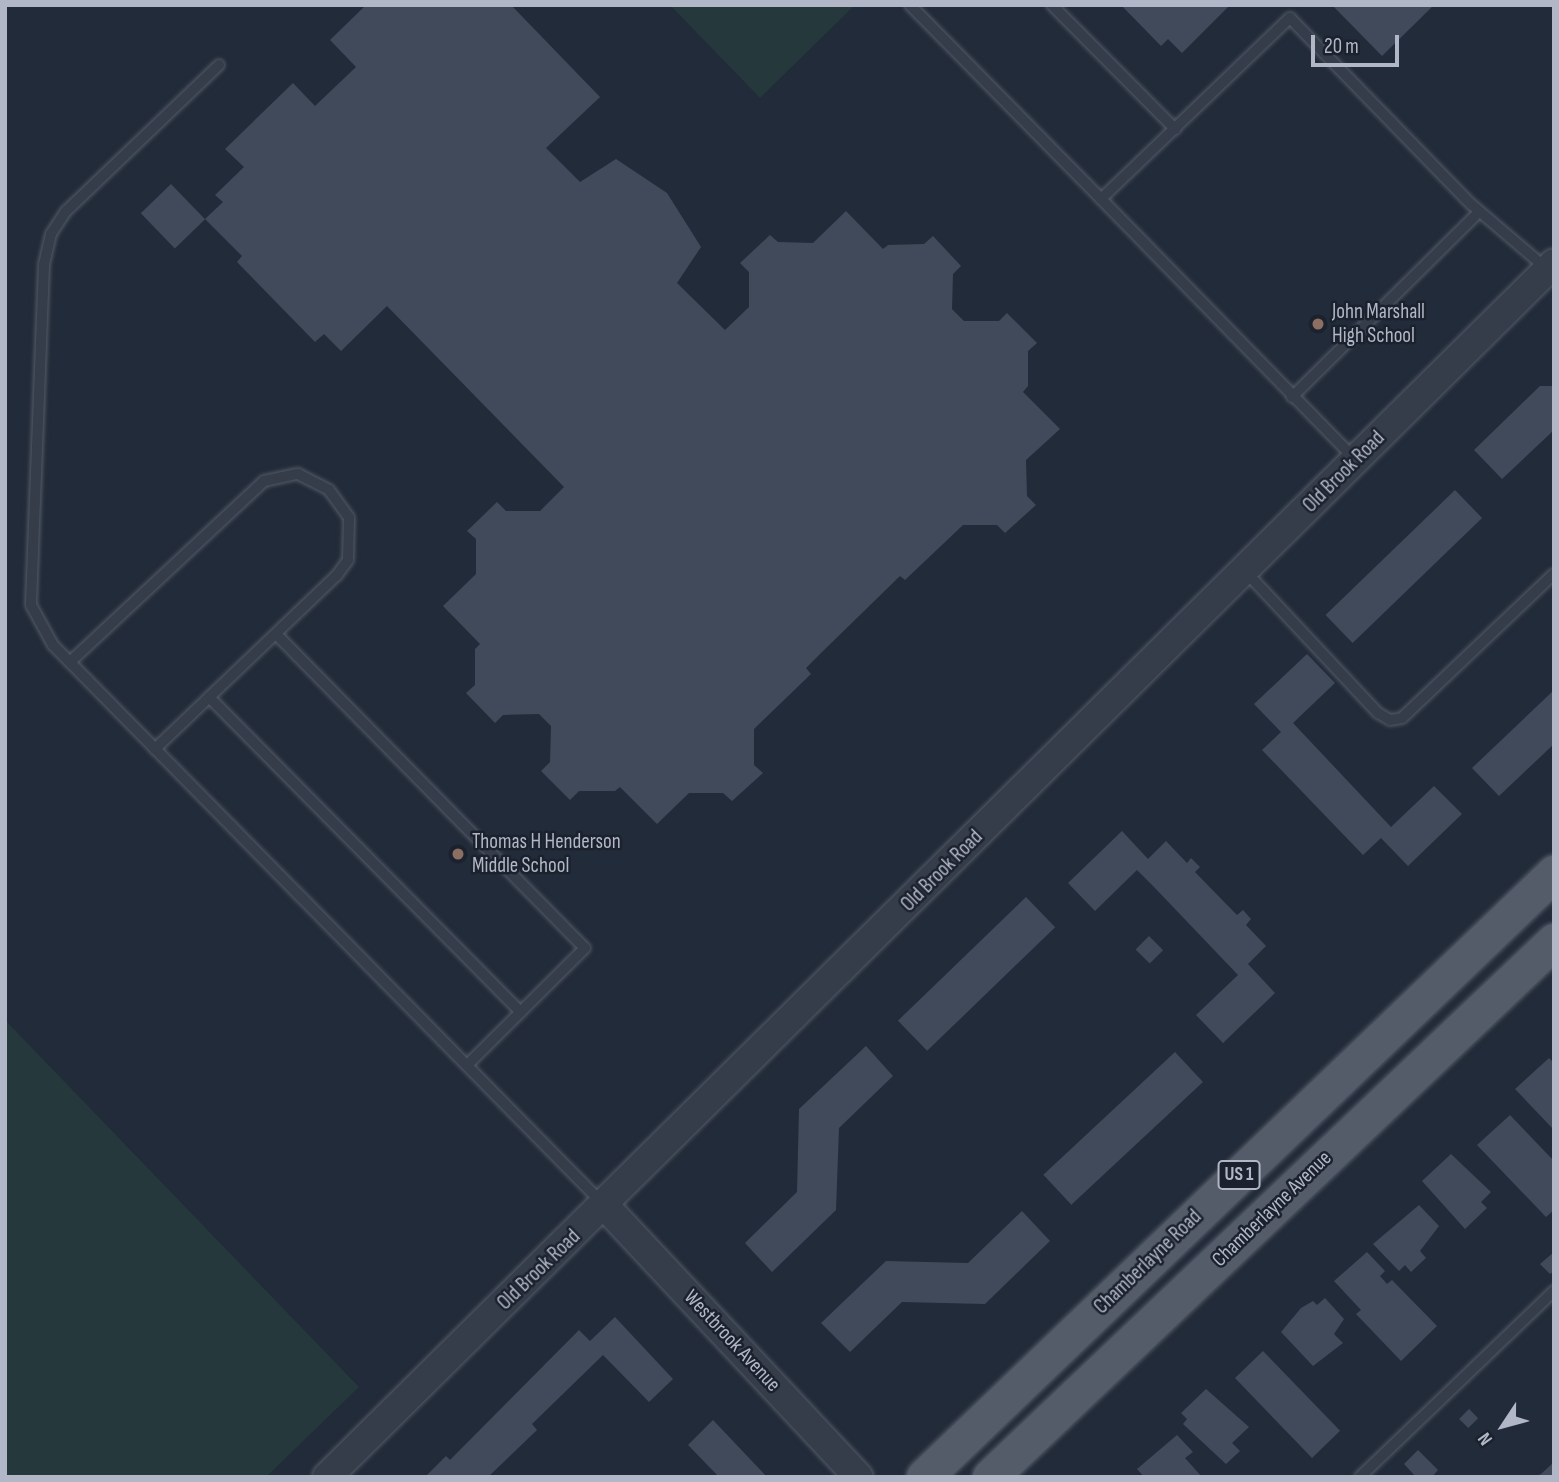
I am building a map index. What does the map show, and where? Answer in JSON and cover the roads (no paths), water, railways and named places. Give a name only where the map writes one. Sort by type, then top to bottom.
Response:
[{"type":"main road","name":"Chamberlayne Road","points":[[924,1477],[1554,873]]},
{"type":"main road","name":"Chamberlayne Avenue","points":[[990,1477],[1554,941]]},
{"type":"street","name":"Old Brook Road","points":[[327,1477],[605,1206],[1551,266]]},
{"type":"street","name":"Westbrook Avenue","points":[[605,1206],[859,1477]]},
{"type":"lane","points":[[910,5],[1356,460]]},
{"type":"lane","points":[[1052,5],[1175,129]]},
{"type":"lane","points":[[1101,199],[1290,18],[1479,212],[1551,266]]},
{"type":"lane","points":[[219,65],[66,211],[46,248],[31,605],[48,639],[605,1206]]},
{"type":"lane","points":[[1292,397],[1479,212]]},
{"type":"lane","points":[[70,662],[248,493],[264,481],[298,474],[316,480],[340,504],[349,518],[351,544],[337,575],[155,749]]},
{"type":"lane","points":[[1245,571],[1378,713],[1390,720],[1402,718],[1554,574]]},
{"type":"lane","points":[[277,635],[585,948],[467,1065]]},
{"type":"lane","points":[[209,697],[521,1012]]},
{"type":"lane","points":[[1360,1477],[1554,1291]]},
{"type":"place","name":"John Marshall High School","points":[[1318,324]]},
{"type":"place","name":"Thomas H Henderson Middle School","points":[[458,854]]}]
